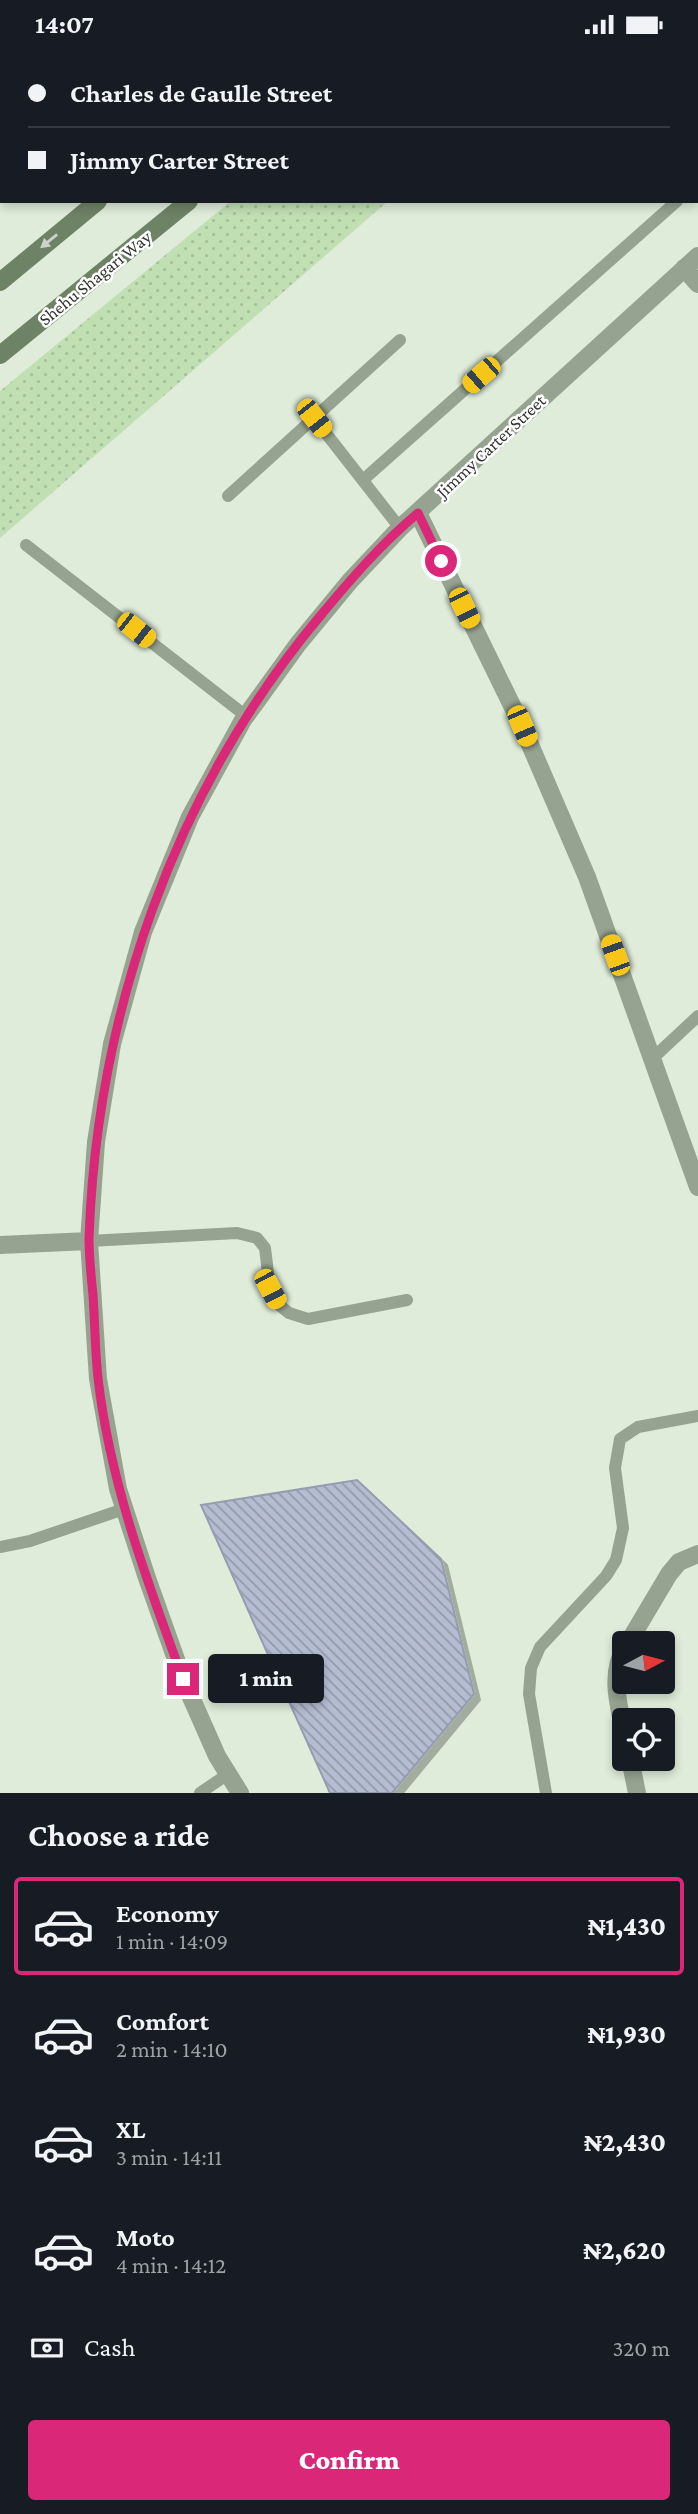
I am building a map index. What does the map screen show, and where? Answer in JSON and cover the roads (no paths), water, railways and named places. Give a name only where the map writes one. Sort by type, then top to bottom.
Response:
[{"type":"main road","points":[[0,282],[96,203]]},
{"type":"main road","name":"Shehu Shagari Way","points":[[0,355],[187,203]]},
{"type":"street","name":"Jimmy Carter Street","points":[[240,1793],[217,1756],[183,1679],[124,1509],[98,1379],[89,1241],[96,1142],[112,1044],[143,932],[190,817],[246,716],[298,643],[350,581],[400,528],[698,255]]},
{"type":"street","points":[[684,268],[698,284]]},
{"type":"street","points":[[418,513],[522,726],[587,877],[698,1187]]},
{"type":"street","points":[[0,1245],[89,1241]]},
{"type":"street","points":[[635,1631],[668,1574],[679,1562],[698,1554]]},
{"type":"street","points":[[632,1771],[637,1793]]},
{"type":"lane","points":[[363,480],[675,203]]},
{"type":"lane","points":[[228,496],[400,340]]},
{"type":"lane","points":[[314,418],[400,528]]},
{"type":"lane","points":[[26,545],[246,716]]},
{"type":"lane","points":[[653,1058],[698,1016]]},
{"type":"lane","points":[[89,1241],[237,1233],[257,1238],[265,1248],[270,1289],[278,1304],[289,1313],[308,1319],[408,1300]]},
{"type":"lane","points":[[546,1793],[531,1705],[531,1668],[540,1647],[606,1576],[616,1560],[623,1528],[615,1468],[620,1439],[638,1427],[698,1416]]},
{"type":"lane","points":[[0,1548],[30,1541],[124,1509]]},
{"type":"lane","points":[[200,1793],[228,1774]]}]
